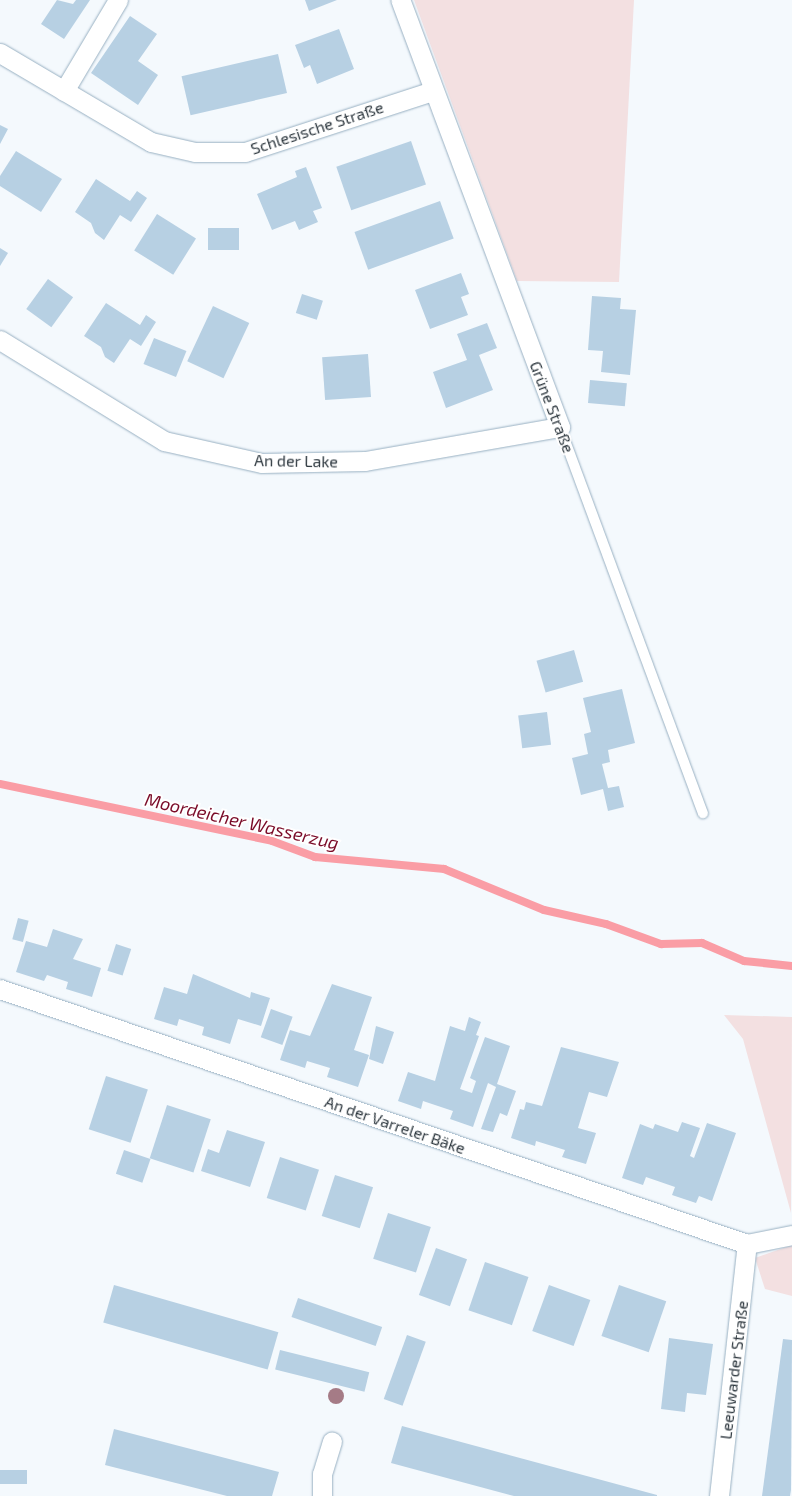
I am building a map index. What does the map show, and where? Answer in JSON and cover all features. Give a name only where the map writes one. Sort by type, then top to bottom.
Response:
[{"type":"street","points":[[64,91],[118,0]]},
{"type":"street","name":"Grüne Straße","points":[[400,0],[560,427]]},
{"type":"street","name":"Schlesische Straße","points":[[0,53],[151,142],[195,152],[245,152],[433,91]]},
{"type":"street","name":"An der Lake","points":[[0,340],[164,441],[262,463],[364,461],[560,427]]},
{"type":"street","name":"An der Varreler Bäke","points":[[0,989],[747,1244]]},
{"type":"street","points":[[747,1244],[792,1235]]},
{"type":"street","name":"Leeuwarder Straße","points":[[719,1496],[747,1244]]},
{"type":"street","points":[[322,1496],[322,1474],[332,1442]]},
{"type":"lane","name":"Grüne Straße","points":[[560,427],[703,814]]},
{"type":"shaded area","points":[[414,0],[634,0],[619,282],[517,281]]},
{"type":"shaded area","points":[[724,1015],[792,1017],[791,1213],[743,1039]]},
{"type":"shaded area","points":[[792,1245],[792,1296],[765,1289],[755,1258]]},
{"type":"building","points":[[57,0],[73,4],[76,0],[90,0],[64,39],[41,24]]},
{"type":"building","points":[[305,0],[337,0],[309,11]]},
{"type":"building","points":[[130,16],[157,34],[138,61],[158,75],[138,105],[91,73]]},
{"type":"building","points":[[339,29],[354,69],[317,84],[310,65],[304,68],[295,45]]},
{"type":"building","points":[[278,54],[287,93],[191,115],[182,76]]},
{"type":"building","points":[[0,125],[8,129],[0,144]]},
{"type":"building","points":[[411,141],[426,184],[351,210],[336,167]]},
{"type":"building","points":[[16,151],[62,179],[41,212],[0,186],[0,176]]},
{"type":"building","points":[[306,167],[322,208],[313,211],[318,222],[299,230],[295,221],[272,230],[257,194],[297,177],[295,171]]},
{"type":"building","points":[[96,179],[130,201],[137,191],[147,198],[131,222],[120,215],[104,240],[95,233],[91,223],[75,212]]},
{"type":"building","points":[[440,201],[454,239],[368,270],[354,232]]},
{"type":"building","points":[[157,214],[196,238],[173,275],[134,250]]},
{"type":"building","points":[[208,228],[239,228],[239,250],[208,250]]},
{"type":"building","points":[[0,248],[8,253],[0,266]]},
{"type":"building","points":[[461,273],[469,294],[461,297],[468,315],[430,329],[415,290]]},
{"type":"building","points":[[48,279],[73,297],[51,327],[26,309]]},
{"type":"building","points":[[302,294],[323,301],[317,320],[296,313]]},
{"type":"building","points":[[592,296],[621,298],[620,309],[636,310],[630,375],[601,372],[603,351],[588,350]]},
{"type":"building","points":[[106,303],[140,325],[146,315],[156,322],[141,346],[130,339],[114,363],[105,357],[101,347],[84,336]]},
{"type":"building","points":[[213,306],[249,323],[223,378],[187,361]]},
{"type":"building","points":[[487,323],[497,348],[479,355],[493,390],[446,408],[433,372],[467,360],[457,334]]},
{"type":"building","points":[[154,338],[186,351],[176,377],[144,364]]},
{"type":"building","points":[[368,354],[371,397],[325,400],[322,357]]},
{"type":"building","points":[[590,380],[627,383],[625,406],[588,403]]},
{"type":"building","points":[[574,650],[583,682],[546,692],[537,661]]},
{"type":"building","points":[[622,689],[635,743],[608,750],[610,762],[602,764],[608,788],[619,786],[624,807],[608,811],[603,789],[581,795],[572,758],[588,754],[584,734],[591,732],[583,698]]},
{"type":"building","points":[[547,712],[551,745],[522,748],[518,716]]},
{"type":"building","points":[[18,918],[29,921],[23,942],[12,939]]},
{"type":"building","points":[[53,929],[83,939],[73,959],[101,968],[92,997],[66,989],[68,982],[47,975],[44,981],[16,972],[26,941],[47,947]]},
{"type":"building","points":[[116,944],[131,949],[123,976],[107,971]]},
{"type":"building","points":[[193,974],[250,998],[251,992],[270,998],[261,1026],[238,1019],[230,1044],[202,1035],[204,1027],[179,1019],[177,1026],[154,1019],[164,987],[187,994]]},
{"type":"building","points":[[332,984],[372,997],[354,1050],[369,1055],[358,1087],[327,1077],[330,1068],[307,1061],[305,1068],[280,1060],[290,1030],[310,1036]]},
{"type":"building","points":[[271,1009],[293,1017],[282,1045],[261,1037]]},
{"type":"building","points":[[469,1017],[481,1022],[476,1035],[479,1036],[460,1089],[472,1093],[476,1081],[470,1078],[485,1037],[510,1046],[497,1084],[516,1091],[507,1116],[500,1113],[493,1132],[481,1129],[496,1087],[488,1083],[473,1127],[450,1119],[453,1111],[423,1101],[421,1109],[398,1101],[408,1072],[435,1081],[450,1026],[465,1031]]},
{"type":"building","points":[[376,1026],[394,1032],[383,1064],[369,1059]]},
{"type":"building","points":[[561,1047],[619,1062],[607,1097],[589,1092],[578,1128],[596,1133],[586,1164],[562,1157],[565,1150],[536,1141],[535,1146],[511,1138],[520,1109],[524,1110],[526,1102],[542,1106]]},
{"type":"building","points":[[106,1076],[148,1090],[131,1143],[89,1129]]},
{"type":"building","points":[[167,1105],[211,1119],[193,1172],[150,1158]]},
{"type":"building","points":[[682,1122],[700,1128],[690,1156],[694,1158],[707,1123],[736,1133],[712,1201],[699,1196],[696,1203],[672,1195],[675,1187],[646,1177],[643,1185],[622,1178],[640,1124],[653,1129],[655,1124],[678,1132]]},
{"type":"building","points":[[227,1130],[265,1142],[250,1187],[201,1171],[208,1149],[219,1153]]},
{"type":"building","points":[[124,1150],[150,1159],[142,1183],[116,1174]]},
{"type":"building","points":[[280,1157],[319,1170],[306,1211],[267,1198]]},
{"type":"building","points":[[335,1175],[373,1187],[360,1228],[322,1216]]},
{"type":"building","points":[[388,1213],[431,1227],[416,1273],[373,1259]]},
{"type":"building","points":[[436,1248],[467,1259],[450,1306],[419,1295]]},
{"type":"building","points":[[485,1262],[528,1277],[512,1325],[468,1310]]},
{"type":"building","points":[[114,1285],[278,1332],[268,1370],[103,1322]]},
{"type":"building","points":[[549,1285],[590,1300],[574,1346],[532,1331]]},
{"type":"building","points":[[619,1285],[666,1301],[649,1352],[601,1336]]},
{"type":"building","points":[[298,1298],[382,1327],[376,1346],[291,1317]]},
{"type":"building","points":[[407,1335],[426,1342],[403,1406],[384,1399]]},
{"type":"building","points":[[669,1338],[713,1344],[706,1395],[687,1393],[685,1412],[661,1409]]},
{"type":"building","points":[[783,1339],[792,1340],[791,1490],[790,1496],[762,1496]]},
{"type":"building","points":[[280,1350],[369,1372],[364,1392],[275,1369]]},
{"type":"building","points":[[402,1426],[657,1496],[514,1496],[391,1463]]},
{"type":"building","points":[[114,1429],[279,1472],[272,1496],[227,1496],[105,1465]]},
{"type":"building","points":[[0,1470],[27,1470],[27,1484],[0,1484]]},
{"type":"waterway","name":"Moordeicher Wasserzug","points":[[0,784],[272,841],[315,857],[444,869],[544,910],[606,924],[661,944],[702,943],[744,961],[792,966]]}]
